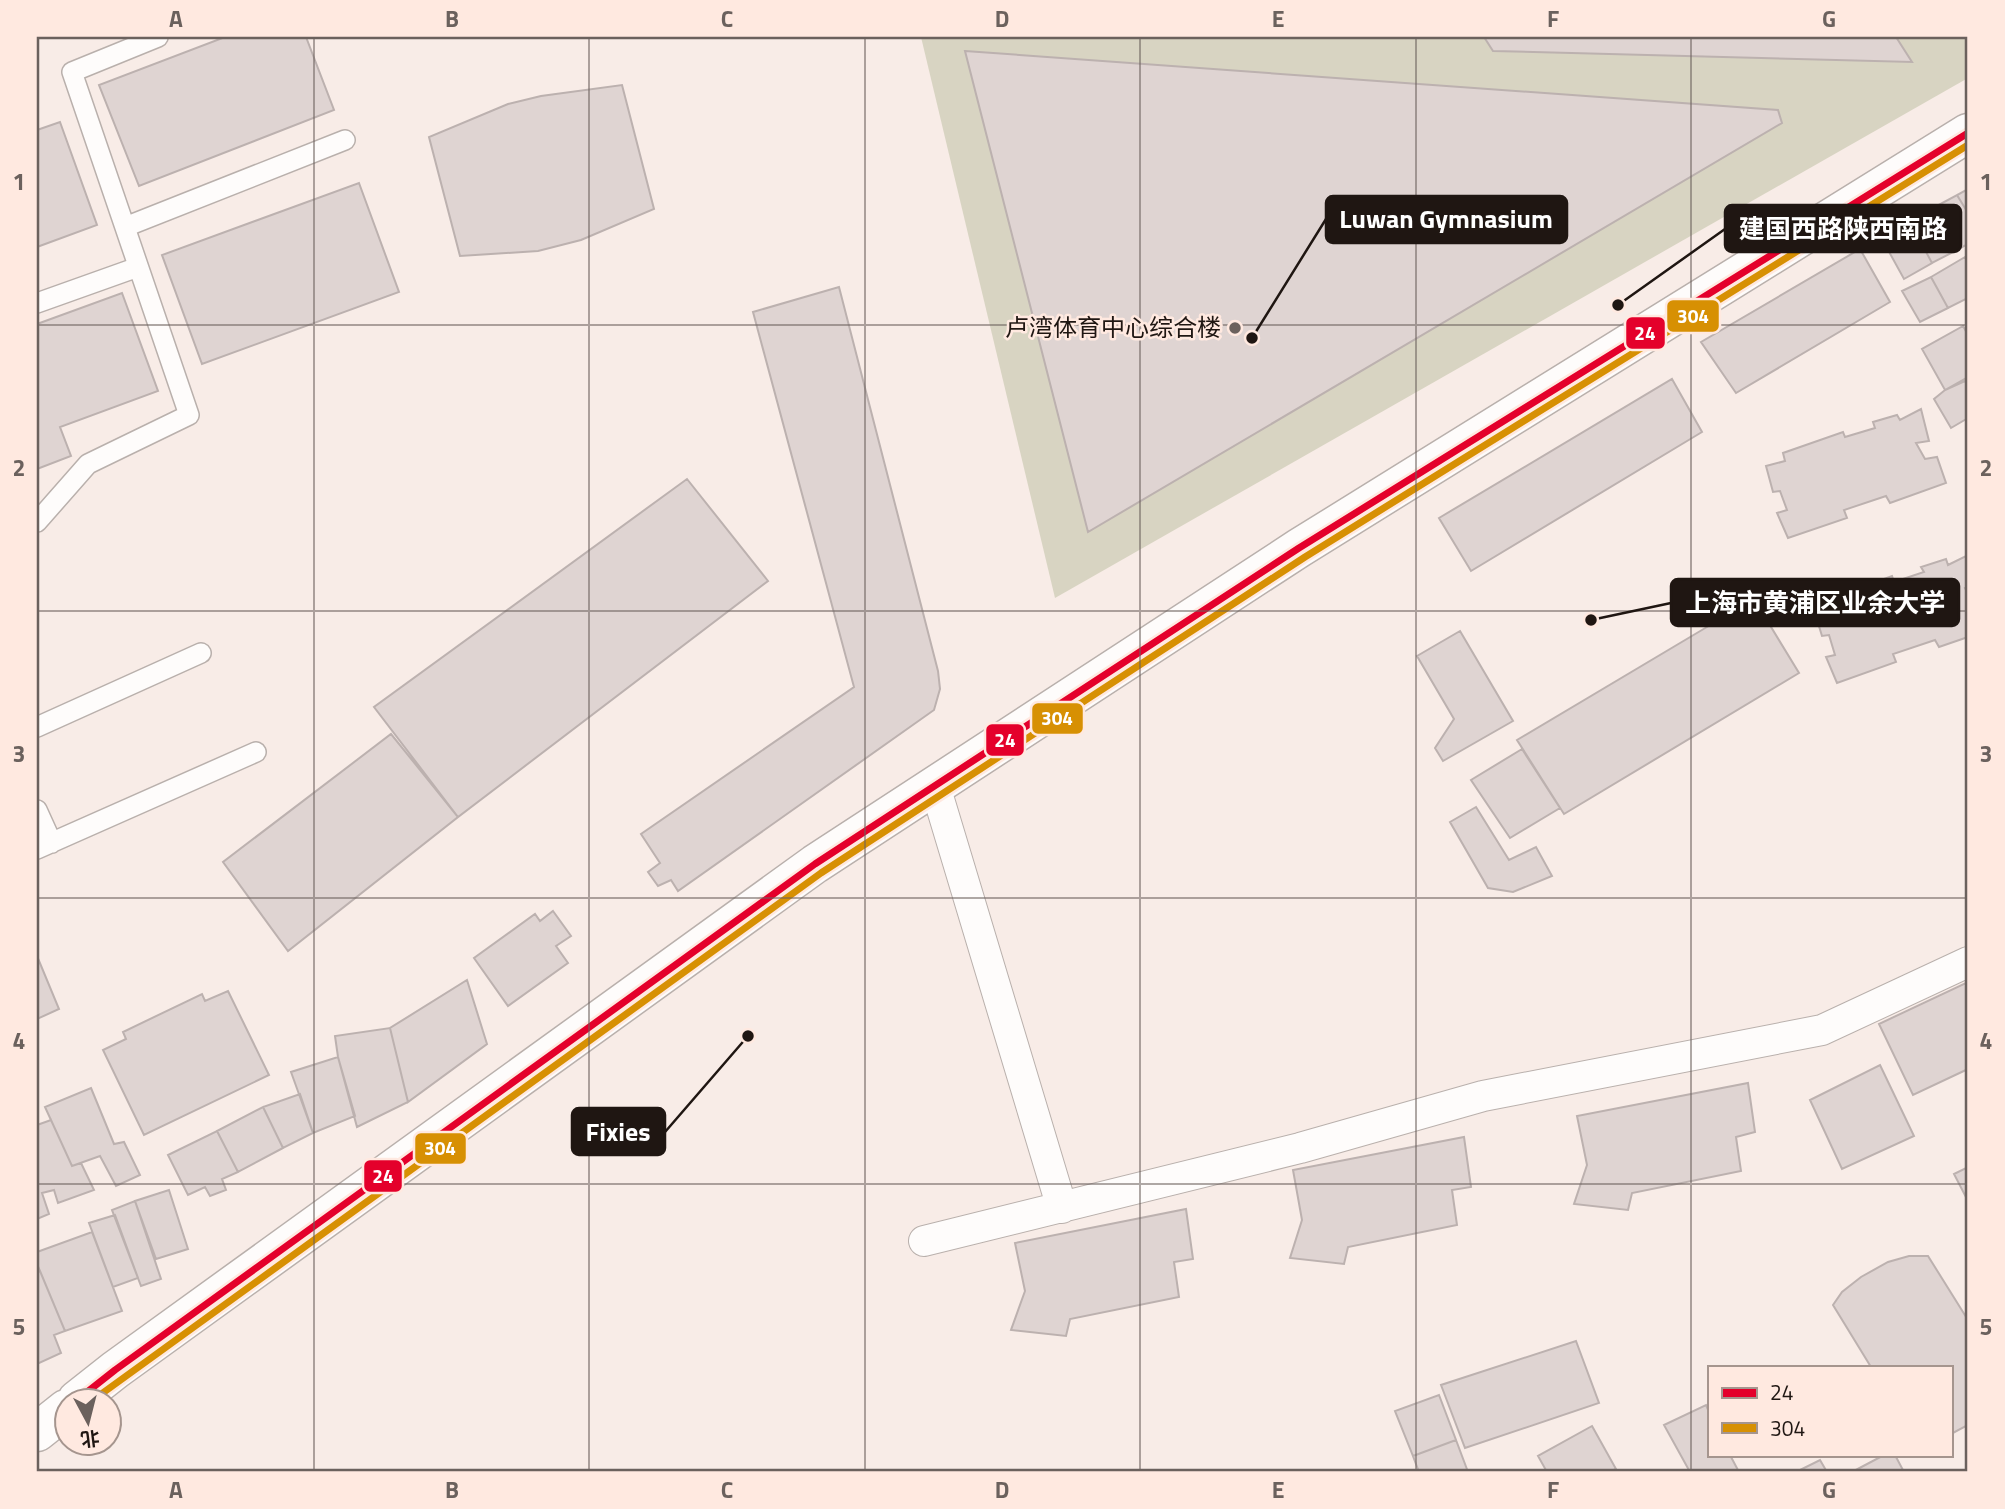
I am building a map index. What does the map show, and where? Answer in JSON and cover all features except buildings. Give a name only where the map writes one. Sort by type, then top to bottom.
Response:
[{"type":"street","points":[[96,1386],[814,864],[1299,548],[1968,133]]},
{"type":"street","points":[[934,786],[1062,1208]]},
{"type":"street","points":[[924,1241],[1300,1148],[1483,1096],[1822,1030],[1968,962]]},
{"type":"street","points":[[37,1432],[52,1420]]},
{"type":"lane","points":[[37,522],[88,464],[189,415],[72,72],[158,37]]},
{"type":"lane","points":[[125,227],[345,140]]},
{"type":"lane","points":[[37,303],[138,267]]},
{"type":"lane","points":[[37,727],[201,653]]},
{"type":"lane","points":[[37,810],[44,846],[256,752]]},
{"type":"shaded area","name":"卢湾体育中心综合楼","points":[[921,37],[1968,37],[1968,78],[1055,598]]},
{"type":"transit line","name":"24","points":[[95,1386],[815,864],[1299,548],[1968,133]]},
{"type":"transit line","name":"304","points":[[112,1386],[821,873],[1305,557],[1968,145]]},
{"type":"place","name":"建国西路陕西南路","points":[[1618,305]]},
{"type":"place","name":"卢湾体育中心综合楼","points":[[1235,328]]},
{"type":"place","name":"Luwan Gymnasium","points":[[1252,338]]},
{"type":"place","name":"上海市黄浦区业余大学","points":[[1591,620]]},
{"type":"place","name":"Fixies","points":[[748,1036]]}]
